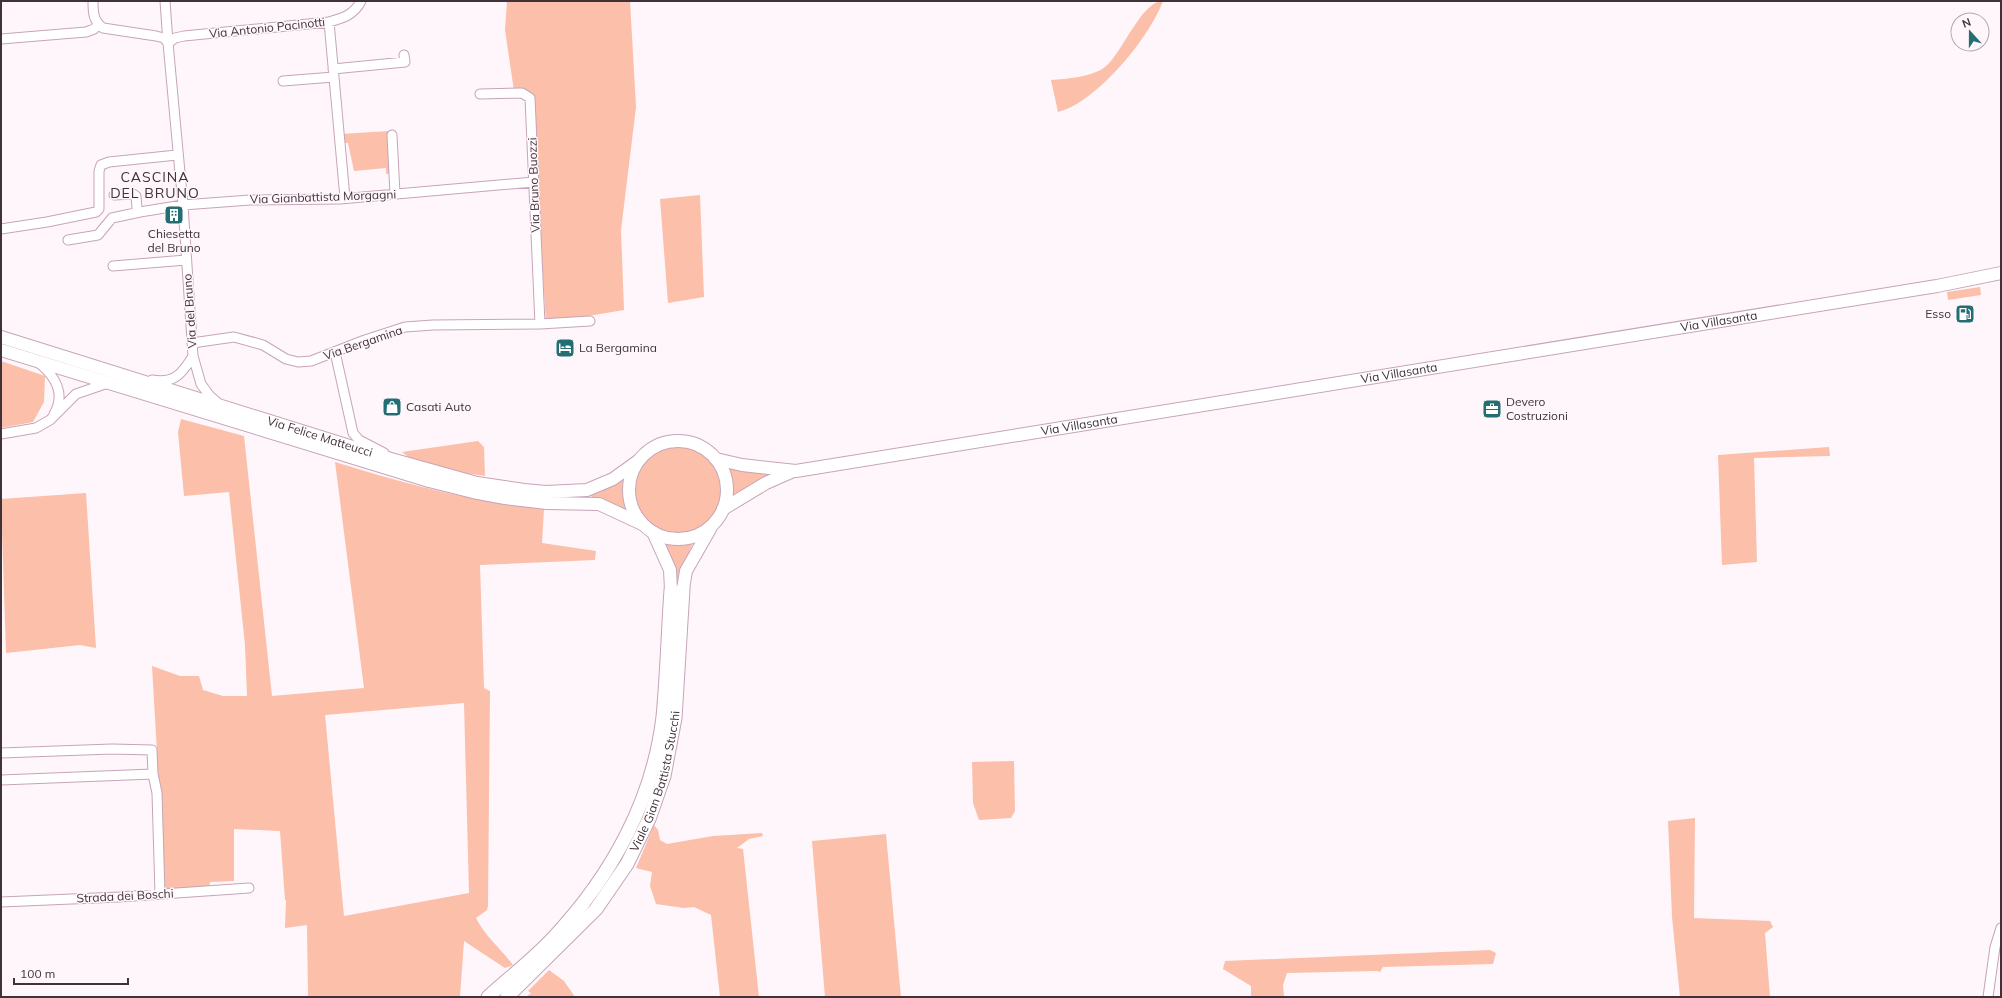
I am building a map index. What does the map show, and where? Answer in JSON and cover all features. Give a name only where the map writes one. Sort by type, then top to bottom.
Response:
[{"type":"highway","name":"Viale Gian Battista Stucchi","points":[[488,997],[555,937],[587,898],[616,856],[637,813],[650,777],[662,718],[677,589]]},
{"type":"highway","name":"Viale Gian Battista Stucchi","points":[[506,997],[596,909],[627,864],[649,819],[664,776],[674,726],[677,589]]},
{"type":"main road","name":"Via Villasanta","points":[[796,471],[1489,360],[1937,286],[2001,273]]},
{"type":"main road","name":"Via Felice Matteucci","points":[[1,337],[391,459],[478,483],[512,489],[546,492],[587,490],[613,479],[638,461]]},
{"type":"main road","name":"Via Felice Matteucci","points":[[1,350],[436,483],[516,500],[547,503],[599,504],[642,524]]},
{"type":"main road","points":[[716,458],[722,468],[727,486],[727,497],[723,509],[714,524],[698,535],[685,539],[666,538],[653,532],[642,524],[633,511],[629,496],[631,475],[638,461],[646,452],[658,445],[677,440],[698,445],[716,458],[742,465],[796,471]]},
{"type":"main road","points":[[723,509],[766,483],[796,471]]},
{"type":"main road","name":"Viale Gian Battista Stucchi","points":[[677,589],[702,540],[714,524]]},
{"type":"main road","name":"Viale Gian Battista Stucchi","points":[[653,532],[677,589]]},
{"type":"street","points":[[93,1],[94,16],[98,25],[103,28],[156,36],[164,38],[168,43]]},
{"type":"street","name":"Via del Bruno","points":[[125,376],[162,382],[180,374],[193,356],[183,206],[177,155],[165,1]]},
{"type":"street","name":"Via Antonio Pacinotti","points":[[168,43],[175,38],[184,36],[328,22],[350,15],[361,1]]},
{"type":"street","points":[[328,22],[345,198]]},
{"type":"street","points":[[1,39],[86,32],[94,29],[98,25]]},
{"type":"street","points":[[284,81],[405,62],[404,55]]},
{"type":"street","name":"Via Bruno Buozzi","points":[[480,94],[522,93],[530,98],[540,324]]},
{"type":"street","points":[[392,135],[395,194]]},
{"type":"street","points":[[1,228],[47,222],[96,212],[99,209],[99,171],[102,165],[109,162],[177,155]]},
{"type":"street","name":"Via Gianbattista Morgagni","points":[[68,240],[98,235],[112,218],[140,212],[183,206],[250,200],[345,198],[534,182]]},
{"type":"street","points":[[114,195],[132,194],[136,196],[137,208],[140,212]]},
{"type":"street","points":[[113,266],[186,260]]},
{"type":"street","name":"Via Bergamina","points":[[192,343],[234,336],[263,344],[286,359],[298,362],[311,361],[365,340],[405,327],[433,325],[540,324],[590,321]]},
{"type":"street","points":[[335,352],[353,433],[359,440],[371,445],[391,459]]},
{"type":"street","points":[[193,356],[201,384],[209,395],[222,406]]},
{"type":"street","points":[[38,362],[54,377],[59,388],[59,399],[56,411],[50,420]]},
{"type":"street","points":[[1,434],[36,428],[50,420],[76,394],[110,383]]},
{"type":"street","points":[[1,753],[112,749],[152,750],[152,774],[158,793],[160,894]]},
{"type":"street","points":[[1,780],[152,774]]},
{"type":"street","name":"Strada dei Boschi","points":[[1,902],[249,888]]},
{"type":"street","points":[[1988,997],[1995,947],[2001,928]]},
{"type":"shaded area","points":[[507,1],[630,1],[636,107],[621,230],[624,310],[546,323],[532,97],[514,91],[505,30]]},
{"type":"shaded area","points":[[1163,1],[1148,30],[1114,73],[1088,96],[1073,106],[1058,112],[1051,80],[1086,75],[1105,67],[1118,51],[1139,18],[1155,3]]},
{"type":"shaded area","points":[[389,131],[391,173],[386,174],[386,168],[354,171],[348,143],[342,143],[341,134]]},
{"type":"shaded area","points":[[700,195],[704,297],[668,303],[660,199]]},
{"type":"shaded area","points":[[1980,287],[1981,295],[1948,300],[1947,292]]},
{"type":"shaded area","points":[[1,361],[45,376],[44,402],[33,422],[1,428]]},
{"type":"shaded area","points":[[181,419],[244,436],[272,696],[364,688],[335,462],[464,497],[544,509],[542,543],[596,551],[595,560],[480,565],[484,688],[490,691],[488,906],[487,910],[476,918],[488,937],[513,965],[505,968],[464,941],[460,997],[308,997],[307,925],[285,928],[286,900],[280,831],[234,829],[234,881],[210,882],[209,888],[165,889],[152,666],[180,676],[199,676],[203,690],[223,696],[247,696],[245,645],[229,492],[184,496],[178,432]],"holes":[[[464,703],[469,893],[344,916],[325,715]]]},
{"type":"shaded area","points":[[478,441],[484,447],[485,476],[430,466],[410,458],[402,452]]},
{"type":"shaded area","points":[[677,446],[694,449],[702,453],[714,465],[718,473],[721,490],[718,507],[714,515],[702,527],[694,531],[677,534],[660,531],[652,527],[640,515],[636,507],[633,490],[636,473],[640,465],[652,453],[660,449]]},
{"type":"shaded area","points":[[1829,447],[1830,456],[1754,458],[1757,562],[1722,565],[1718,455]]},
{"type":"shaded area","points":[[727,466],[770,476],[732,500],[731,477]]},
{"type":"shaded area","points":[[620,480],[623,481],[622,491],[625,509],[592,498],[591,494]]},
{"type":"shaded area","points":[[86,493],[96,648],[80,645],[6,653],[1,499]]},
{"type":"shaded area","points":[[693,543],[683,566],[678,587],[674,565],[666,545]]},
{"type":"shaded area","points":[[1014,761],[1015,811],[1011,818],[979,820],[973,803],[972,762]]},
{"type":"shaded area","points":[[1695,818],[1694,918],[1770,921],[1773,927],[1765,933],[1770,997],[1680,997],[1672,917],[1668,821]]},
{"type":"shaded area","points":[[654,825],[658,830],[660,840],[667,844],[713,836],[762,833],[763,836],[749,839],[737,848],[743,849],[759,997],[720,997],[711,915],[694,907],[684,908],[656,904],[650,886],[652,872],[636,868]]},
{"type":"shaded area","points":[[886,834],[901,997],[825,997],[812,841]]},
{"type":"shaded area","points":[[1490,950],[1496,953],[1493,964],[1383,967],[1380,972],[1287,973],[1283,985],[1284,997],[1251,997],[1251,986],[1223,969],[1225,961]]},
{"type":"shaded area","points":[[549,970],[564,981],[575,997],[526,997],[531,993],[528,991]]},
{"type":"place","name":"Chiesetta del Bruno","points":[[174,215]]},
{"type":"place","name":"Esso","points":[[1965,314]]},
{"type":"place","name":"La Bergamina","points":[[565,348]]},
{"type":"place","name":"Casati Auto","points":[[392,407]]},
{"type":"place","name":"Devero Costruzioni","points":[[1492,409]]},
{"type":"district","name":"CASCINA DEL BRUNO","points":[[155,186]]}]
